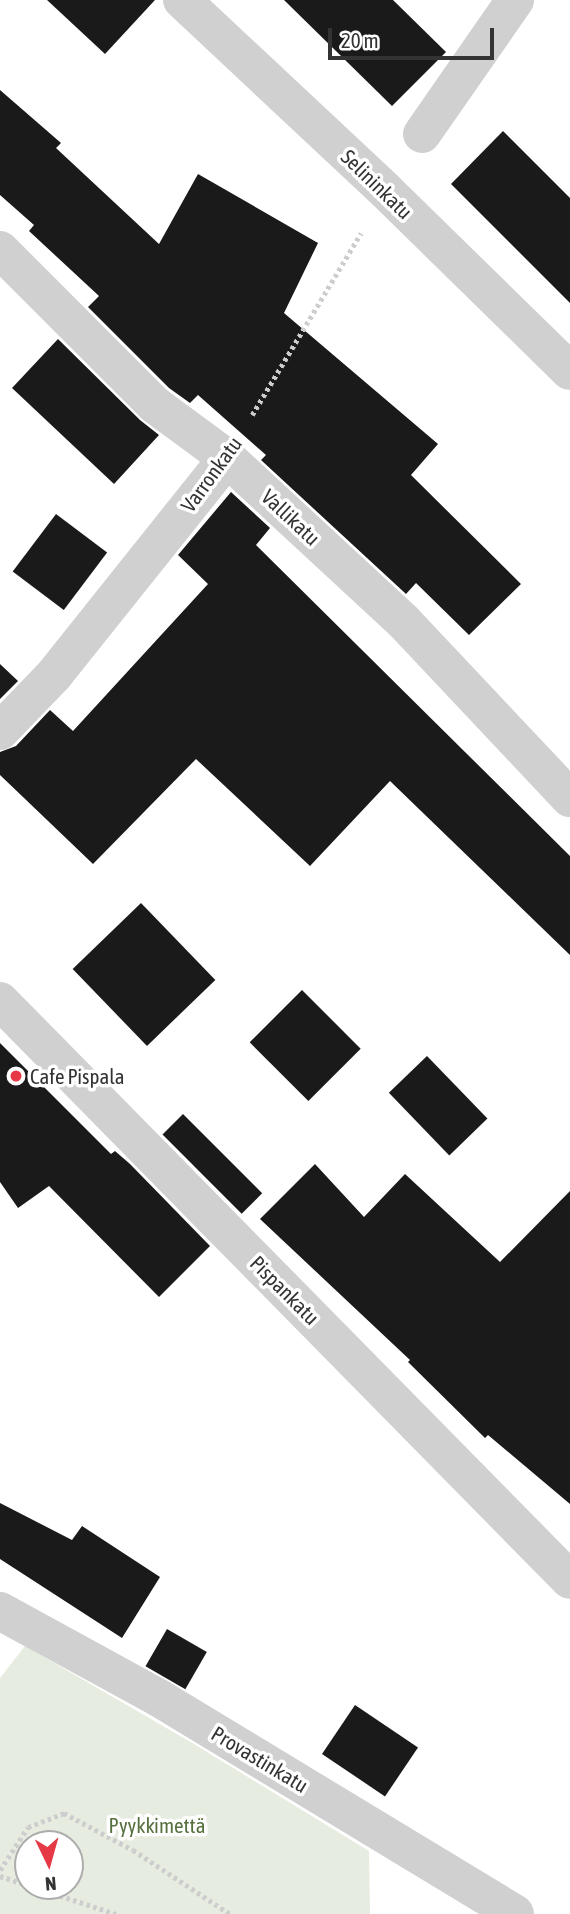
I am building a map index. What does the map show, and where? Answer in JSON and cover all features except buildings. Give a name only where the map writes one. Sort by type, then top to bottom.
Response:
[{"type":"street","name":"Selininkatu","points":[[182,0],[386,191],[570,371]]},
{"type":"street","points":[[422,134],[516,0]]},
{"type":"street","name":"Vallikatu","points":[[0,250],[155,405],[227,458],[404,622],[570,798]]},
{"type":"street","name":"Varronkatu","points":[[0,730],[54,675],[227,458]]},
{"type":"street","name":"Pispankatu","points":[[0,1001],[570,1580]]},
{"type":"street","name":"Provastinkatu","points":[[0,1611],[159,1698],[516,1914]]},
{"type":"path","name":"Varronkatu","points":[[227,458],[386,191]]},
{"type":"path","points":[[116,1914],[0,1873],[28,1827],[64,1813],[133,1850],[230,1914]]},
{"type":"green space","name":"Pyykkimettä","points":[[25,1646],[194,1744],[369,1851],[370,1914],[0,1914],[0,1678]]},
{"type":"place","name":"Cafe Pispala","points":[[16,1076]]}]
